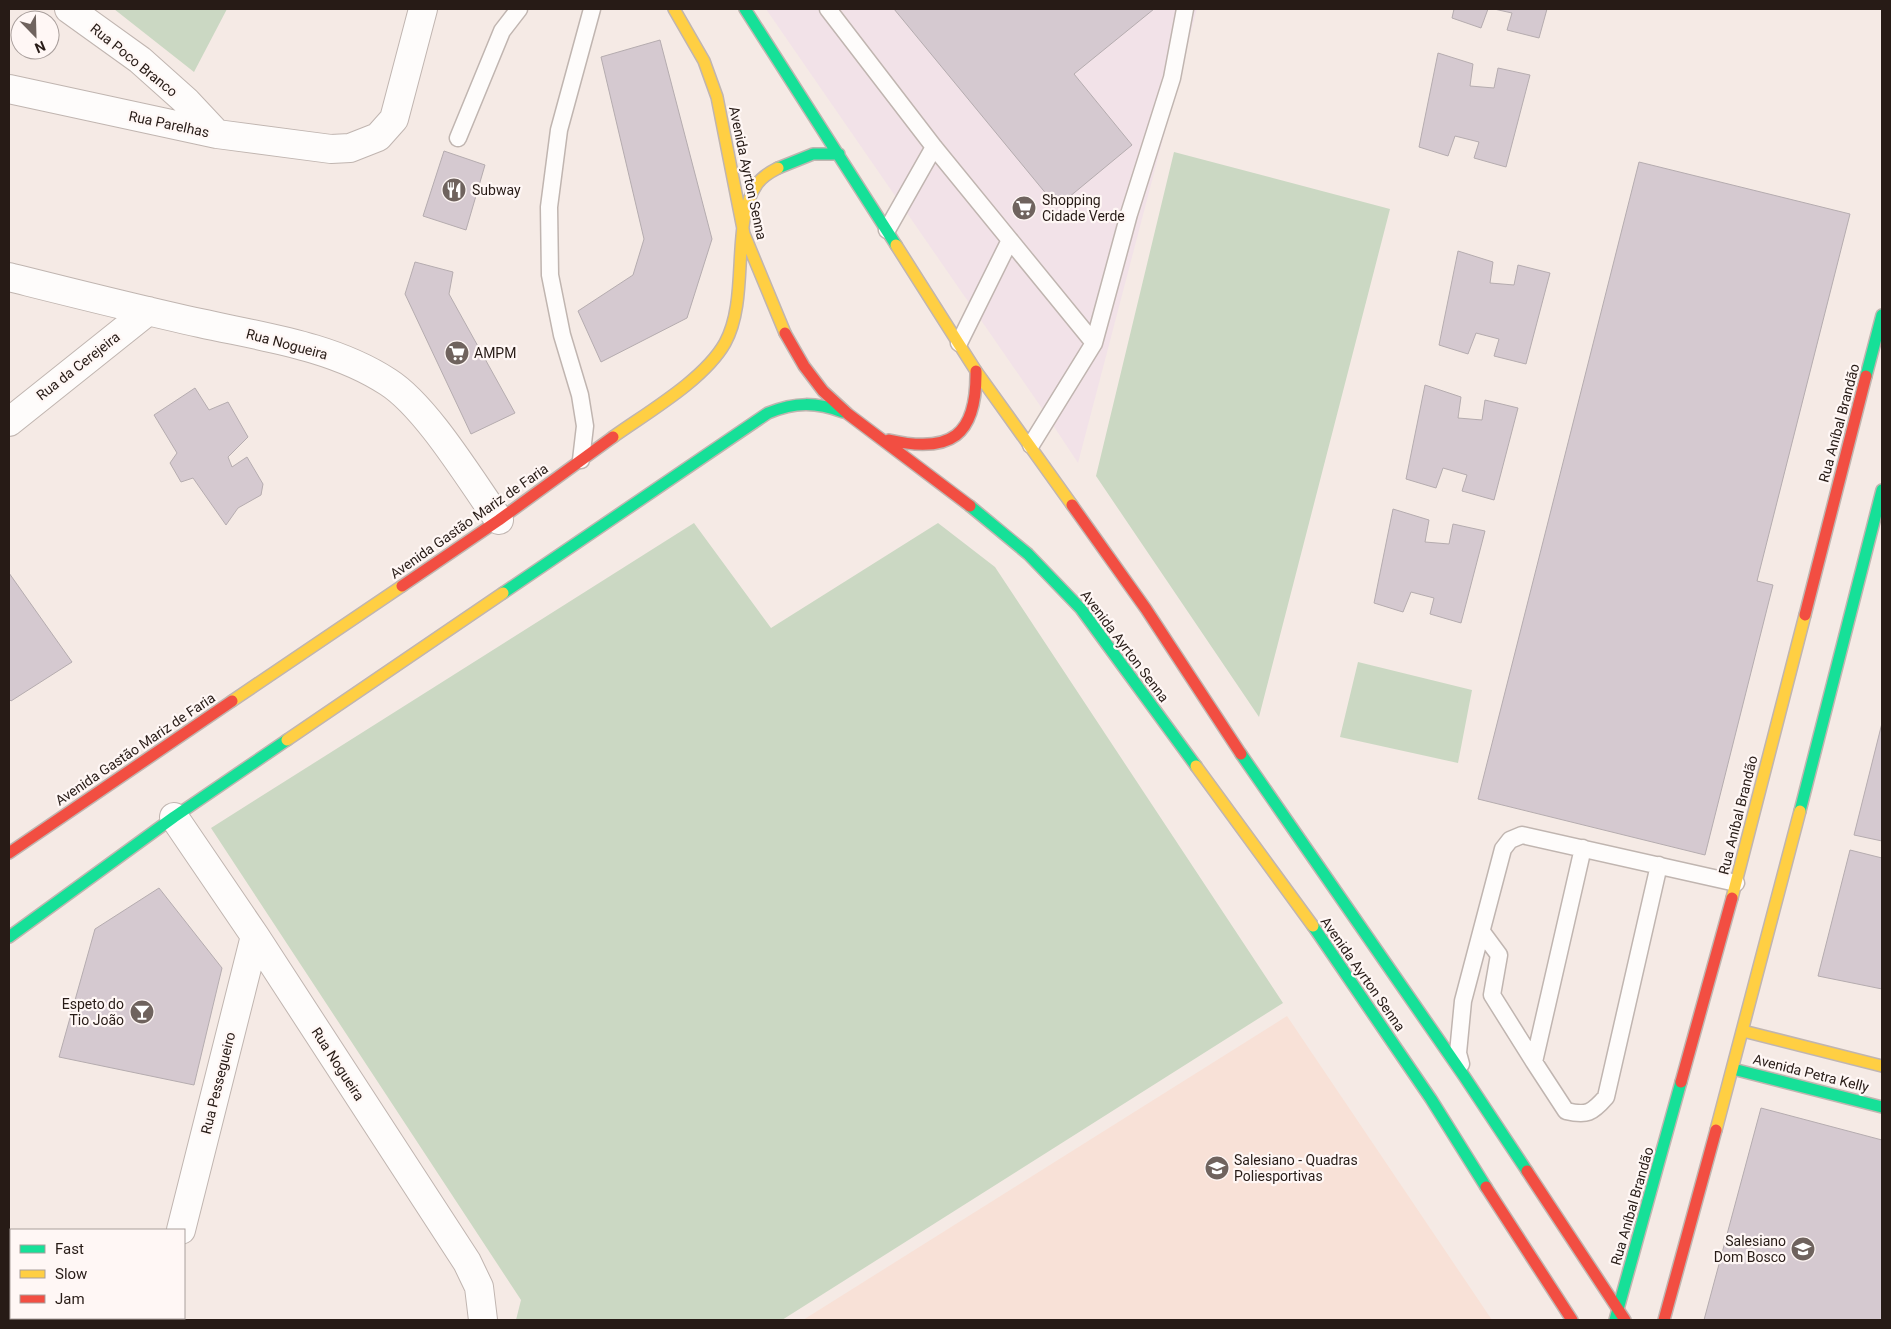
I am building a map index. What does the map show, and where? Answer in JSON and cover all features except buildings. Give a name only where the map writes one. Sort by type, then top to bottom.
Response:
[{"type":"main road","name":"Avenida Ayrton Senna","points":[[674,9],[704,61],[716,97],[744,234],[784,332],[813,378],[848,414],[971,506],[1014,542],[1081,609],[1338,961],[1432,1099],[1541,1275],[1572,1320]]},
{"type":"main road","name":"Avenida Ayrton Senna","points":[[745,9],[762,31],[976,371],[1031,445],[1146,609],[1243,757],[1464,1076],[1617,1315],[1625,1320]]},
{"type":"main road","name":"Avenida Gastão Mariz de Faria","points":[[9,853],[499,520],[700,374],[717,357],[728,339],[734,321],[744,234],[751,197],[757,183],[774,170],[796,160],[820,153],[839,154]]},
{"type":"main road","name":"Rua Aníbal Brandão","points":[[1617,1315],[1736,883],[1882,315]]},
{"type":"main road","points":[[881,437],[911,446],[932,446],[949,440],[965,427],[975,409],[978,392],[976,371]]},
{"type":"main road","points":[[9,937],[174,817],[768,413],[787,405],[804,402],[820,403],[848,414]]},
{"type":"main road","points":[[1664,1320],[1743,1031],[1882,490]]},
{"type":"main road","name":"Avenida Petra Kelly","points":[[1743,1031],[1882,1066]]},
{"type":"main road","name":"Avenida Petra Kelly","points":[[1733,1069],[1882,1107]]},
{"type":"street","name":"Rua Poco Branco","points":[[69,9],[140,60],[187,102],[218,134]]},
{"type":"street","name":"Rua Parelhas","points":[[9,89],[218,134],[331,149],[350,148],[365,144],[378,137],[394,119],[423,9]]},
{"type":"street","name":"Rua Nogueira","points":[[9,277],[282,342],[348,361],[389,382],[418,409],[447,446],[499,520]]},
{"type":"street","name":"Rua da Cerejeira","points":[[9,422],[148,311]]},
{"type":"street","name":"Rua Nogueira","points":[[174,817],[255,936],[467,1262],[479,1287],[483,1320]]},
{"type":"street","name":"Rua Pessegueiro","points":[[181,1229],[255,936]]},
{"type":"lane","points":[[458,138],[502,31],[519,9]]},
{"type":"lane","points":[[581,460],[585,426],[580,395],[562,335],[550,275],[549,206],[559,130],[592,9]]},
{"type":"lane","points":[[828,9],[934,147],[1094,343]]},
{"type":"lane","points":[[1031,445],[1094,343],[1129,214],[1172,78],[1185,9]]},
{"type":"lane","points":[[887,230],[934,147]]},
{"type":"lane","points":[[958,343],[1010,240]]},
{"type":"lane","points":[[1464,1076],[1458,1053],[1463,1001],[1502,848],[1510,840],[1522,835],[1736,883]]},
{"type":"lane","points":[[1534,1062],[1583,848]]},
{"type":"lane","points":[[1482,932],[1499,955],[1492,995],[1534,1062],[1566,1111],[1581,1114],[1594,1110],[1606,1097],[1659,865]]},
{"type":"shaded area","name":"Shopping Cidade Verde","points":[[766,9],[1197,9],[1078,463],[1041,407]]},
{"type":"shaded area","name":"Salesiano - Quadras Poliesportivas","points":[[1287,1016],[1492,1320],[803,1320]]},
{"type":"green space","points":[[114,9],[227,9],[194,72]]},
{"type":"green space","points":[[1174,152],[1390,209],[1259,717],[1096,476]]},
{"type":"green space","points":[[694,523],[771,628],[938,523],[995,567],[1283,1003],[782,1320],[516,1320],[521,1300],[211,828]]},
{"type":"green space","points":[[1358,662],[1472,690],[1458,763],[1340,737]]},
{"type":"traffic: fast","points":[[745,9],[896,245]]},
{"type":"traffic: fast","points":[[778,168],[813,154],[839,154]]},
{"type":"traffic: fast","points":[[1866,376],[1882,315]]},
{"type":"traffic: fast","points":[[503,593],[768,413],[796,405],[824,406],[843,412]]},
{"type":"traffic: fast","points":[[1800,811],[1882,490]]},
{"type":"traffic: fast","points":[[970,506],[1028,554],[1081,609],[1196,766]]},
{"type":"traffic: fast","points":[[9,937],[174,817],[287,740]]},
{"type":"traffic: fast","points":[[1241,754],[1464,1076],[1527,1171]]},
{"type":"traffic: fast","points":[[1313,926],[1431,1099],[1486,1187]]},
{"type":"traffic: fast","points":[[1733,1069],[1882,1107]]},
{"type":"traffic: fast","points":[[1615,1320],[1681,1082]]},
{"type":"traffic: slow","points":[[674,9],[704,61],[717,97],[744,234],[785,333]]},
{"type":"traffic: slow","points":[[613,437],[690,382],[716,357],[725,343],[737,305],[744,219],[749,200],[759,181],[778,168]]},
{"type":"traffic: slow","points":[[896,245],[976,371],[1072,505]]},
{"type":"traffic: slow","points":[[232,701],[402,586]]},
{"type":"traffic: slow","points":[[287,740],[503,593]]},
{"type":"traffic: slow","points":[[1732,898],[1805,615]]},
{"type":"traffic: slow","points":[[1196,766],[1313,926]]},
{"type":"traffic: slow","points":[[1716,1130],[1800,811]]},
{"type":"traffic: slow","points":[[1743,1031],[1882,1066]]},
{"type":"traffic: jam","points":[[785,333],[804,366],[823,391],[848,414],[970,506]]},
{"type":"traffic: jam","points":[[889,440],[911,444],[929,444],[944,441],[956,435],[965,425],[972,411],[976,371]]},
{"type":"traffic: jam","points":[[1805,615],[1866,376]]},
{"type":"traffic: jam","points":[[402,586],[499,520],[613,437]]},
{"type":"traffic: jam","points":[[1072,505],[1146,609],[1241,754]]},
{"type":"traffic: jam","points":[[9,853],[232,701]]},
{"type":"traffic: jam","points":[[1681,1082],[1732,898]]},
{"type":"traffic: jam","points":[[1664,1320],[1716,1130]]},
{"type":"traffic: jam","points":[[1527,1171],[1625,1320]]},
{"type":"traffic: jam","points":[[1486,1187],[1572,1320]]},
{"type":"place","name":"Subway","points":[[454,190]]},
{"type":"place","name":"Shopping Cidade Verde","points":[[1024,208]]},
{"type":"place","name":"AMPM","points":[[457,353]]},
{"type":"place","name":"Espeto do Tio João","points":[[142,1012]]},
{"type":"place","name":"Salesiano - Quadras Poliesportivas","points":[[1217,1168]]},
{"type":"place","name":"Salesiano Dom Bosco","points":[[1803,1249]]}]
